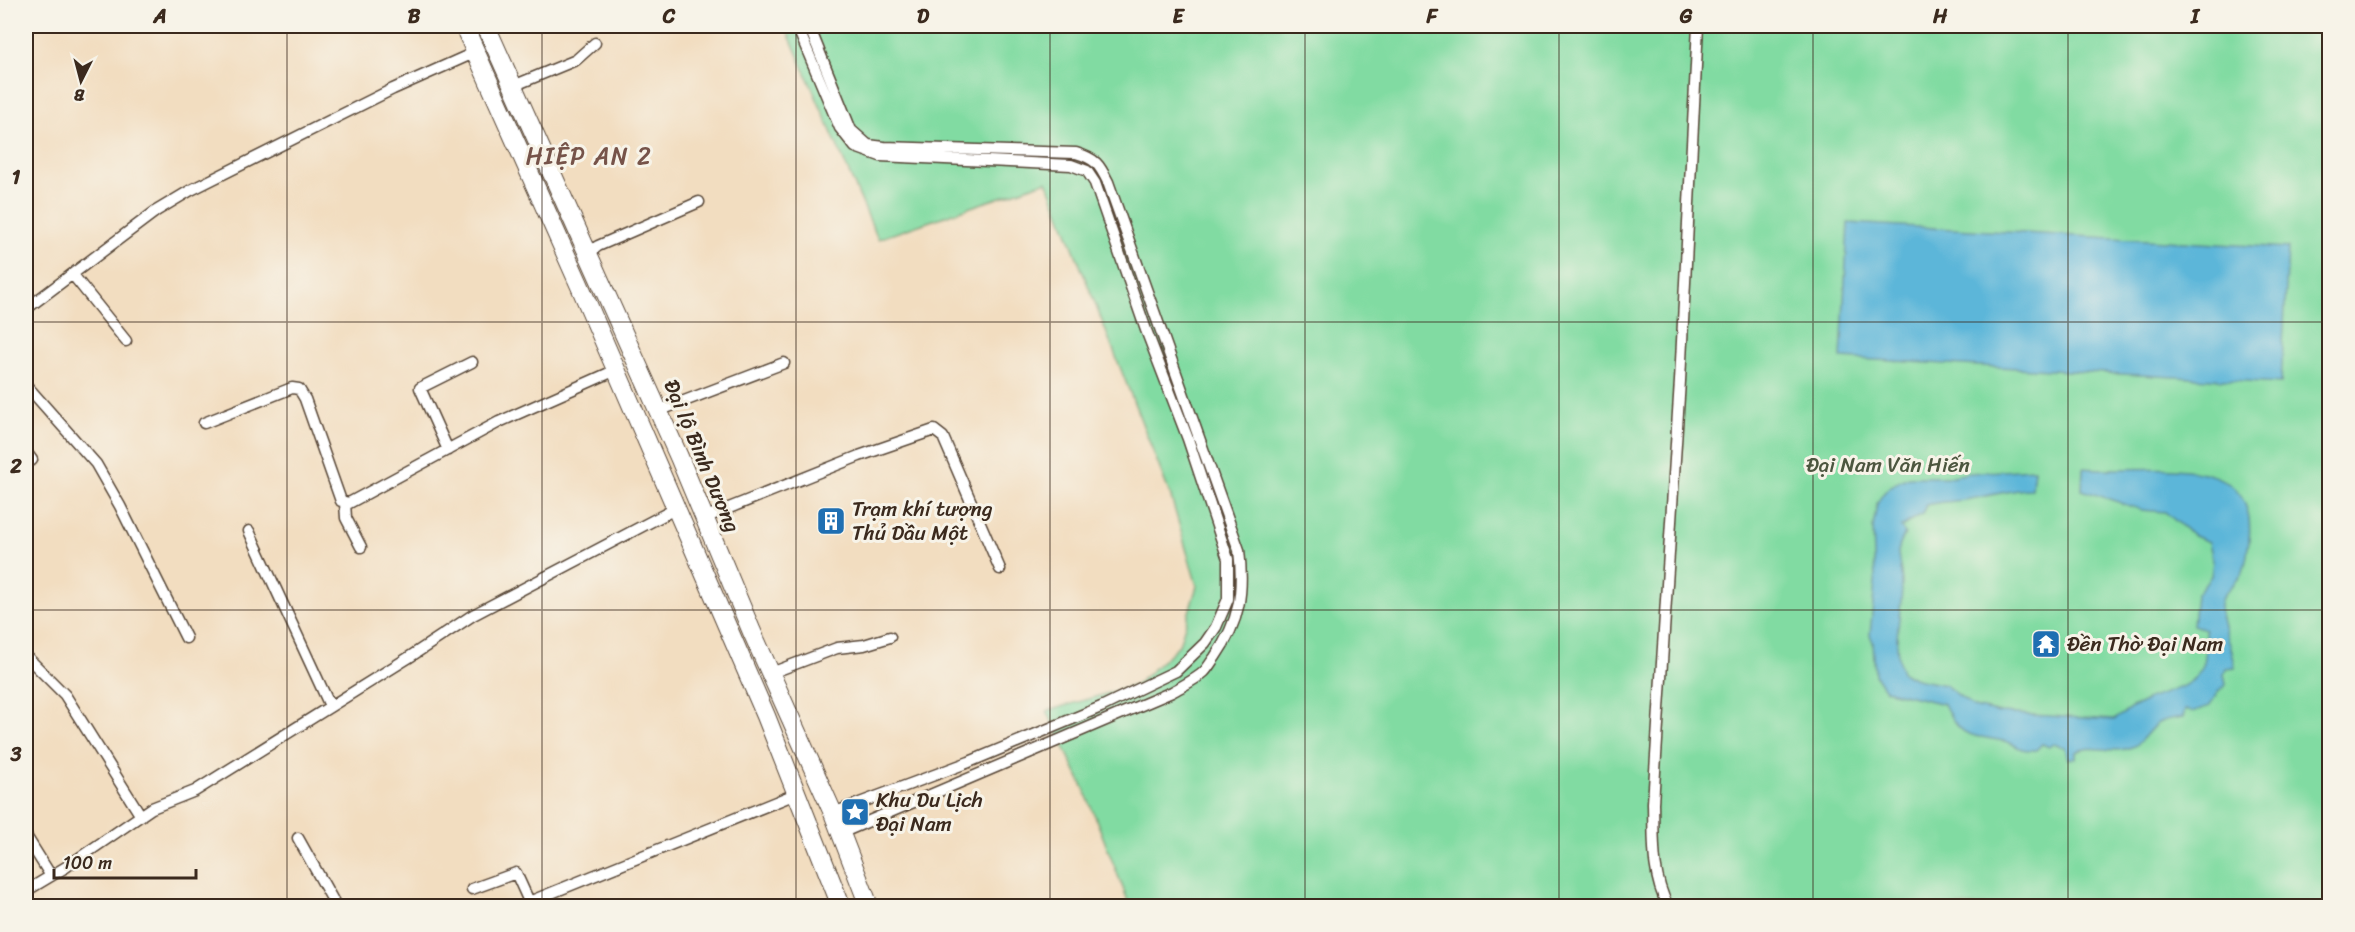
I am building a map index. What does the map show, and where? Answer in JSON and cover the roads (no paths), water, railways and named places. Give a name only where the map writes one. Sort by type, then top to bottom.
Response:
[{"type":"highway","points":[[464,26],[616,370],[798,793],[841,906]]},
{"type":"highway","name":"Đại lộ Bình Dương","points":[[486,26],[658,411],[833,813],[869,906]]},
{"type":"highway","points":[[810,823],[833,813]]},
{"type":"highway","points":[[817,841],[841,833]]},
{"type":"street","points":[[797,26],[840,128],[855,147],[880,156],[1071,165],[1087,171],[1095,183],[1146,330],[1188,439],[1224,543],[1229,566],[1227,599],[1216,627],[1205,643],[1176,671],[1101,707],[969,762],[833,813]]},
{"type":"street","points":[[809,26],[851,130],[859,140],[868,145],[1076,153],[1091,158],[1100,165],[1239,550],[1241,567],[1240,607],[1225,643],[1204,672],[1172,692],[841,833]]},
{"type":"street","points":[[1668,906],[1663,897],[1654,864],[1653,803],[1698,26]]},
{"type":"street","points":[[513,86],[576,60],[595,43]]},
{"type":"street","points":[[26,309],[156,212],[191,190],[393,89],[476,52]]},
{"type":"street","points":[[588,254],[598,246],[699,202]]},
{"type":"street","points":[[73,275],[126,341]]},
{"type":"street","points":[[448,450],[420,388],[472,362]]},
{"type":"street","points":[[658,411],[784,363]]},
{"type":"street","points":[[345,503],[499,422],[616,370]]},
{"type":"street","points":[[26,385],[96,464],[120,506],[186,638]]},
{"type":"street","points":[[204,423],[292,388],[299,389],[307,404],[341,501],[345,503],[346,518],[361,547]]},
{"type":"street","points":[[704,518],[859,456],[934,430],[943,436],[1000,569]]},
{"type":"street","points":[[26,891],[152,808],[195,791],[473,615],[675,509]]},
{"type":"street","points":[[249,531],[330,706]]},
{"type":"street","points":[[771,673],[837,648],[864,645],[890,637]]},
{"type":"street","points":[[26,656],[65,695],[141,816]]},
{"type":"street","points":[[472,889],[516,873],[530,904],[798,793]]},
{"type":"street","points":[[851,807],[859,825]]},
{"type":"street","points":[[26,836],[51,876]]},
{"type":"street","points":[[298,838],[336,906]]},
{"type":"water","points":[[1848,223],[2288,248],[2281,383],[1841,358]]},
{"type":"water","points":[[2083,468],[2164,469],[2192,471],[2216,477],[2235,489],[2247,510],[2249,540],[2243,572],[2223,596],[2220,605],[2235,668],[2226,669],[2224,674],[2226,685],[2217,693],[2210,706],[2192,712],[2185,710],[2183,717],[2160,722],[2132,747],[2118,750],[2083,750],[2076,752],[2076,758],[2068,759],[2065,747],[2053,744],[2049,747],[2042,744],[2036,750],[2025,750],[2007,742],[1974,736],[1961,730],[1944,704],[1885,690],[1875,675],[1873,642],[1870,635],[1875,582],[1873,527],[1877,504],[1882,495],[1890,486],[1908,477],[1948,477],[1970,473],[2034,469],[2032,489],[1926,505],[1922,514],[1901,527],[1905,534],[1898,552],[1902,595],[1897,650],[1902,672],[1916,679],[1945,685],[1974,707],[2000,713],[2114,720],[2141,703],[2185,685],[2196,677],[2203,667],[2206,650],[2205,629],[2193,625],[2196,595],[2211,576],[2213,561],[2209,542],[2194,536],[2165,512],[2142,510],[2082,490]]},
{"type":"place","name":"Trạm khí tượng Thủ Dầu Một","points":[[831,521]]},
{"type":"place","name":"Đền Thờ Đại Nam","points":[[2046,644]]},
{"type":"place","name":"Khu Du Lịch Đại Nam","points":[[855,812]]},
{"type":"district","name":"HIỆP AN 2","points":[[589,156]]},
{"type":"park label","name":"Đại Nam Văn Hiến","points":[[1888,465]]}]
